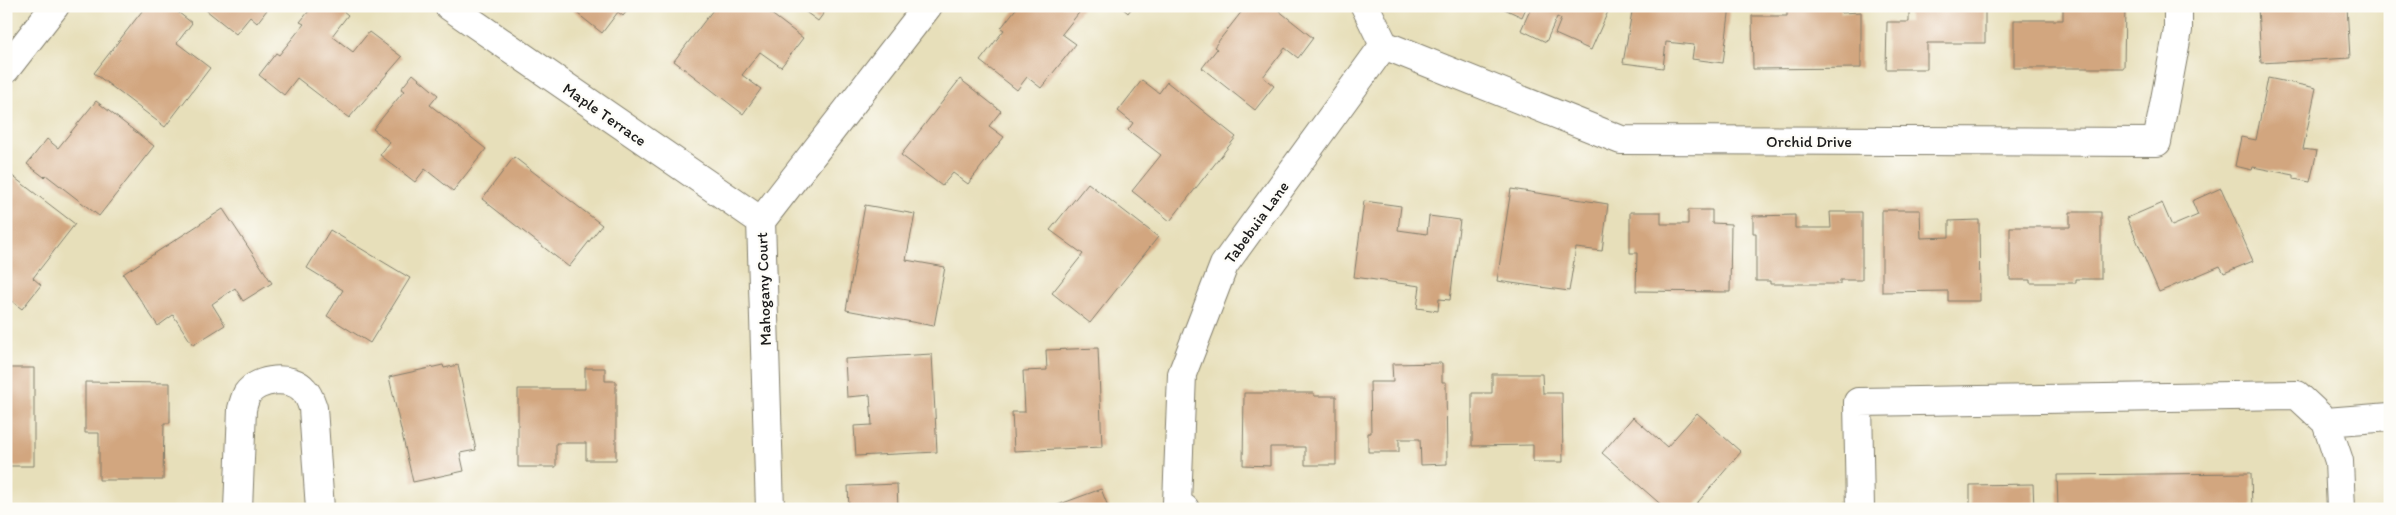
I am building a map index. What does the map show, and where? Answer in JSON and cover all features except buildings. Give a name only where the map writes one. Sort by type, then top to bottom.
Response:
[{"type":"street","points":[[6,68],[55,6]]},
{"type":"street","name":"Maple Terrace","points":[[449,6],[761,221]]},
{"type":"street","name":"Mahogany Court","points":[[770,509],[761,221],[928,6]]},
{"type":"street","points":[[1365,6],[1384,45]]},
{"type":"street","name":"Orchid Drive","points":[[1384,45],[1621,140],[2157,142],[2178,30],[2178,6]]},
{"type":"street","name":"Tabebuia Lane","points":[[1185,509],[1177,503],[1182,374],[1224,265],[1384,45]]},
{"type":"street","points":[[238,509],[242,409],[247,394],[258,385],[282,381],[294,383],[304,389],[313,408],[320,509]]},
{"type":"street","points":[[1860,509],[1858,402],[2297,395],[2326,422],[2339,461],[2341,509]]},
{"type":"street","points":[[2326,422],[2390,417]]}]
